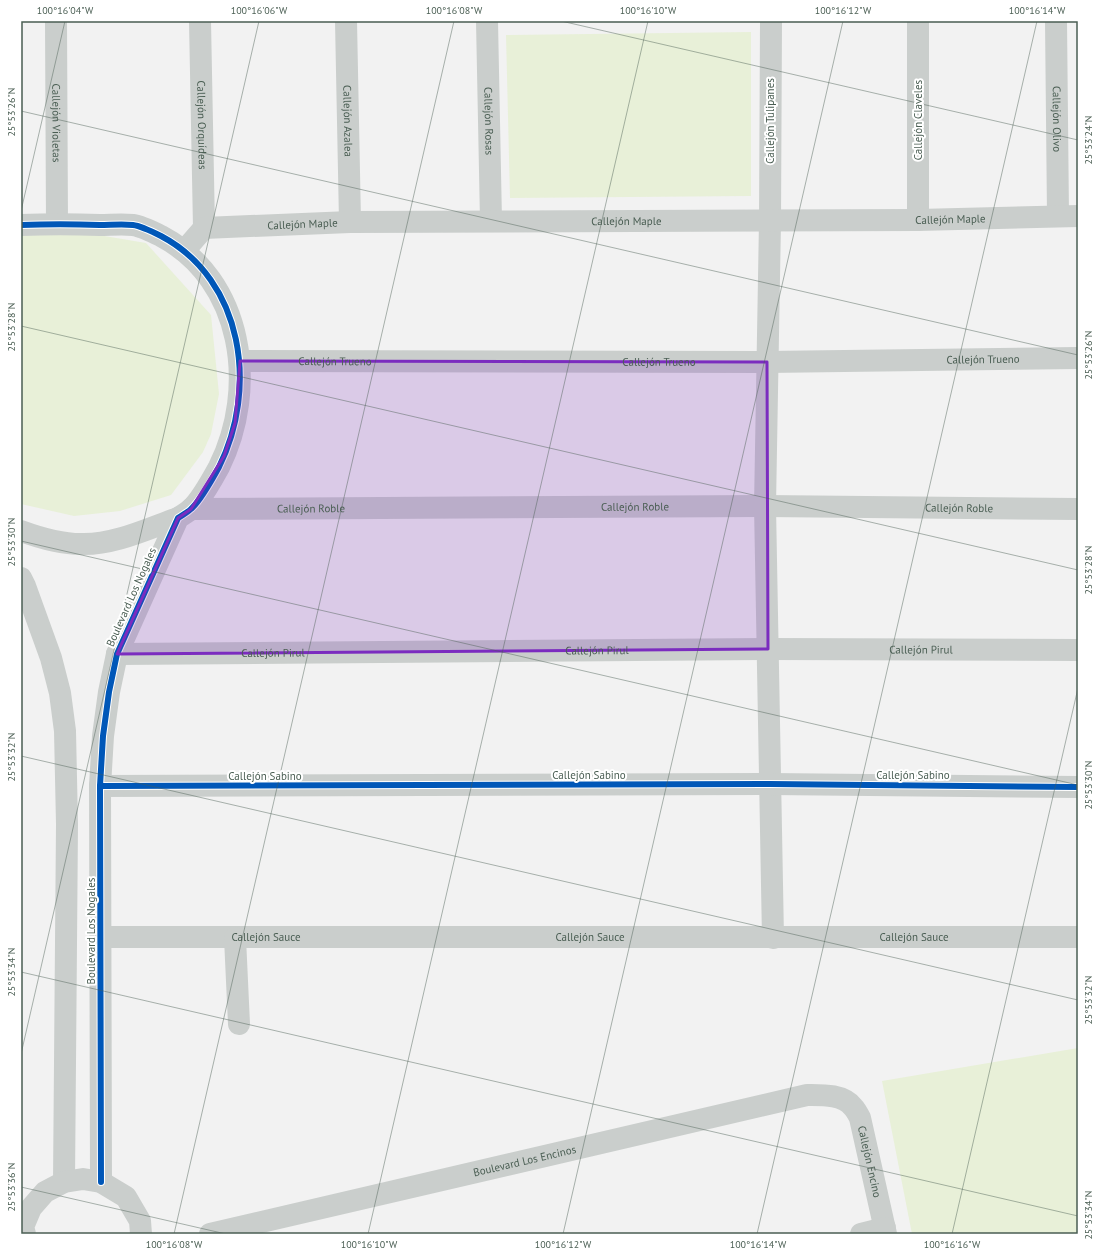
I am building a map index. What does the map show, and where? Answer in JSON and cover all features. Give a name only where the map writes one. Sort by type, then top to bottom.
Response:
[{"type":"street","name":"Callejón Violetas","points":[[56,21],[57,224]]},
{"type":"street","name":"Callejón Orquídeas","points":[[200,21],[204,228]]},
{"type":"street","name":"Callejón Azalea","points":[[346,21],[350,222]]},
{"type":"street","name":"Callejón Rosas","points":[[487,21],[491,221]]},
{"type":"street","name":"Callejón Tulipanes","points":[[771,21],[770,220],[765,506],[773,938]]},
{"type":"street","name":"Callejón Claveles","points":[[918,21],[918,220]]},
{"type":"street","name":"Callejón Olivo","points":[[1056,21],[1068,216]]},
{"type":"street","name":"Callejón Maple","points":[[204,228],[350,222],[918,220],[1068,216]]},
{"type":"street","name":"Boulevard Los Nogales","points":[[21,225],[134,225],[161,236],[184,251],[208,276],[226,308],[236,334],[240,361],[240,394],[235,423],[224,456],[212,480],[185,514],[117,654],[108,692],[103,736],[100,786],[102,1182]]},
{"type":"street","points":[[184,251],[204,228]]},
{"type":"street","name":"Callejón Trueno","points":[[240,361],[767,362],[1078,358]]},
{"type":"street","name":"Callejón Roble","points":[[185,514],[765,506],[1078,509]]},
{"type":"street","name":"Boulevard Los Nogales","points":[[21,531],[53,541],[81,544],[106,541],[132,534],[185,514]]},
{"type":"street","points":[[21,578],[28,592],[51,658],[60,693],[65,731],[67,824],[64,1182]]},
{"type":"street","name":"Callejón Pirul","points":[[117,654],[768,649],[1078,650]]},
{"type":"street","name":"Callejón Sabino","points":[[100,786],[770,784],[1078,787]]},
{"type":"street","name":"Callejón Sauce","points":[[101,938],[1078,937]]},
{"type":"street","points":[[235,938],[239,1024]]},
{"type":"street","name":"Boulevard Los Encinos","points":[[210,1234],[808,1095],[822,1095],[840,1098]]},
{"type":"street","name":"Callejón Encino","points":[[840,1098],[853,1106],[860,1118],[886,1231]]},
{"type":"street","points":[[23,1230],[31,1208],[45,1192],[64,1182],[82,1179],[102,1182],[126,1197],[140,1221],[141,1234]]},
{"type":"street","points":[[860,1234],[886,1231]]},
{"type":"highlighted area","points":[[240,361],[767,362],[768,649],[117,654],[178,518],[191,509],[224,456],[235,423]]},
{"type":"green space","points":[[751,32],[751,196],[510,198],[506,35]]},
{"type":"green space","points":[[63,229],[146,243],[211,315],[219,394],[211,434],[203,452],[171,495],[120,511],[74,516],[21,504],[21,232]]},
{"type":"green space","points":[[1078,1048],[1078,1234],[912,1234],[882,1081]]},
{"type":"cycle path","points":[[21,225],[133,225],[161,236],[189,255],[211,280],[226,308],[236,339],[240,371],[238,404],[231,436],[219,467],[195,505],[188,512],[178,518],[117,654],[109,692],[103,736],[100,786],[101,1182]]},
{"type":"cycle path","points":[[100,786],[770,784],[1078,787]]}]
